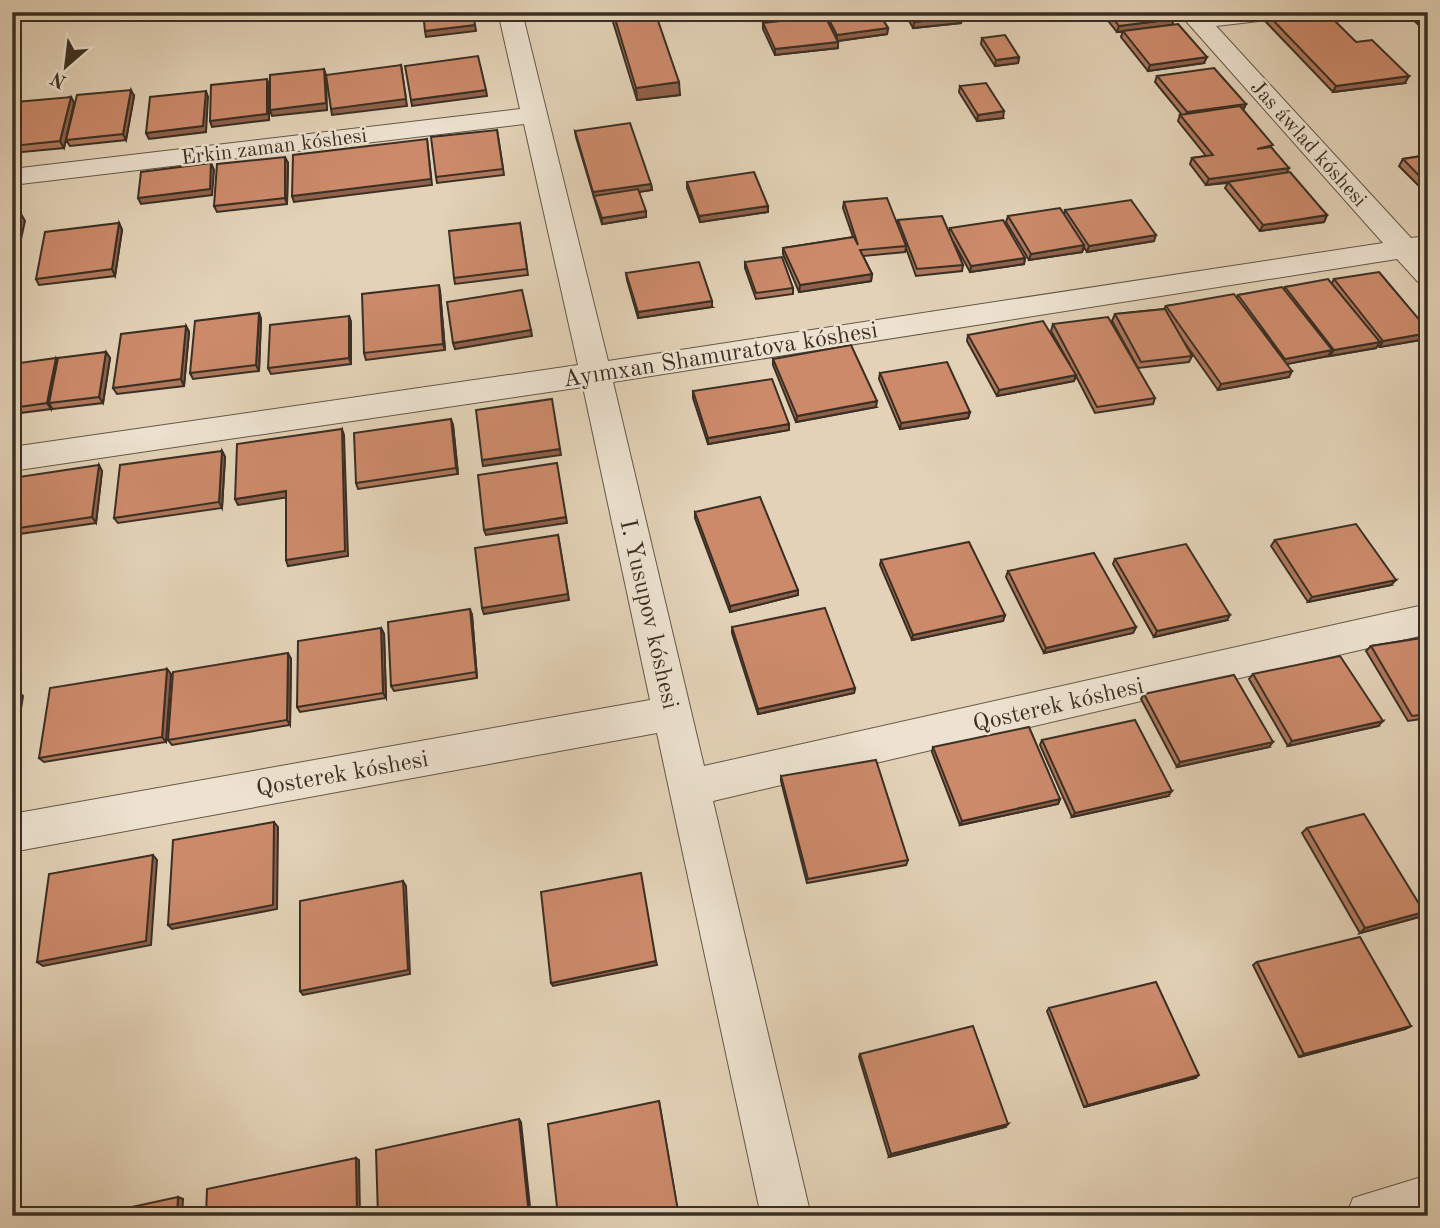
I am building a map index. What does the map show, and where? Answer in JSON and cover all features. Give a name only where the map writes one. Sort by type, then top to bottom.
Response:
[{"type":"street","name":"I. Yusupov kóshesi","points":[[510,12],[786,1216]]},
{"type":"street","points":[[1194,17],[1277,12]]},
{"type":"street","name":"Jas áwlad kóshesi","points":[[1194,17],[1417,247],[1428,275]]},
{"type":"street","name":"Erkin zaman kóshesi","points":[[12,177],[535,115]]},
{"type":"street","name":"Ayımxan Shamuratova kóshesi","points":[[12,458],[595,374],[1417,247]]},
{"type":"street","name":"Qosterek kóshesi","points":[[689,788],[1428,620]]},
{"type":"street","name":"Qosterek kóshesi","points":[[12,833],[672,713]]},
{"type":"street","points":[[1371,1216],[1428,1200]]},
{"type":"building","points":[[423,12],[473,12],[475,25],[425,31]]},
{"type":"building","points":[[613,12],[655,12],[679,82],[636,88]]},
{"type":"building","points":[[825,12],[878,12],[888,28],[837,35]]},
{"type":"building","points":[[908,12],[959,12],[962,17],[914,22]]},
{"type":"building","points":[[1108,12],[1168,12],[1174,19],[1119,26]]},
{"type":"building","points":[[1326,12],[1356,42],[1372,40],[1409,76],[1336,86],[1269,16]]},
{"type":"building","points":[[1414,12],[1428,12],[1428,25]]},
{"type":"building","points":[[825,16],[838,42],[775,49],[763,23]]},
{"type":"building","points":[[1178,24],[1207,57],[1150,65],[1123,31]]},
{"type":"building","points":[[1005,35],[1019,57],[996,60],[982,38]]},
{"type":"building","points":[[478,56],[486,90],[411,100],[405,66]]},
{"type":"building","points":[[401,65],[406,99],[331,109],[326,75]]},
{"type":"building","points":[[1214,68],[1246,104],[1187,112],[1157,76]]},
{"type":"building","points":[[324,69],[326,103],[270,110],[270,75]]},
{"type":"building","points":[[267,79],[267,114],[210,121],[211,85]]},
{"type":"building","points":[[986,83],[1004,111],[978,115],[960,86]]},
{"type":"building","points":[[131,90],[123,134],[66,140],[77,95]]},
{"type":"building","points":[[206,91],[203,126],[146,133],[150,97]]},
{"type":"building","points":[[71,97],[60,141],[12,146],[12,114],[16,102]]},
{"type":"building","points":[[1240,106],[1273,145],[1257,149],[1271,147],[1289,168],[1209,179],[1192,158],[1213,155],[1180,115]]},
{"type":"building","points":[[630,123],[651,184],[593,192],[575,131]]},
{"type":"building","points":[[497,130],[503,169],[436,177],[431,137]]},
{"type":"building","points":[[427,139],[431,179],[292,196],[293,155]]},
{"type":"building","points":[[1428,155],[1428,185],[1403,159]]},
{"type":"building","points":[[285,157],[285,198],[214,206],[217,164]]},
{"type":"building","points":[[211,163],[210,189],[138,198],[141,172]]},
{"type":"building","points":[[754,172],[768,206],[699,216],[687,182]]},
{"type":"building","points":[[1290,172],[1327,215],[1263,225],[1228,182]]},
{"type":"building","points":[[638,189],[646,211],[602,218],[594,196]]},
{"type":"building","points":[[887,198],[906,246],[860,250],[872,274],[800,285],[783,248],[854,237],[858,245],[844,202]]},
{"type":"building","points":[[1131,200],[1156,235],[1089,246],[1065,210]]},
{"type":"building","points":[[1060,208],[1084,245],[1031,254],[1008,216]]},
{"type":"building","points":[[21,214],[12,254],[12,215]]},
{"type":"building","points":[[942,216],[963,265],[917,269],[898,220]]},
{"type":"building","points":[[1003,220],[1025,258],[971,266],[950,228]]},
{"type":"building","points":[[119,223],[112,269],[36,279],[45,232]]},
{"type":"building","points":[[520,223],[527,269],[454,278],[449,231]]},
{"type":"building","points":[[782,257],[793,288],[756,293],[745,262]]},
{"type":"building","points":[[699,262],[712,301],[638,312],[626,273]]},
{"type":"building","points":[[1379,272],[1428,333],[1383,341],[1334,279]]},
{"type":"building","points":[[1328,279],[1380,342],[1334,350],[1285,287]]},
{"type":"building","points":[[439,285],[443,344],[364,353],[362,294]]},
{"type":"building","points":[[1282,287],[1332,350],[1285,359],[1238,295]]},
{"type":"building","points":[[522,290],[531,330],[453,343],[447,302]]},
{"type":"building","points":[[1234,294],[1292,371],[1221,384],[1166,306]]},
{"type":"building","points":[[1165,309],[1192,356],[1141,362],[1115,314]]},
{"type":"building","points":[[259,313],[256,365],[190,373],[195,321]]},
{"type":"building","points":[[349,316],[349,358],[268,368],[270,325]]},
{"type":"building","points":[[1108,317],[1155,398],[1097,407],[1053,324]]},
{"type":"building","points":[[1043,321],[1076,375],[999,390],[968,335]]},
{"type":"building","points":[[186,326],[181,379],[113,388],[121,334]]},
{"type":"building","points":[[851,345],[877,401],[797,416],[773,359]]},
{"type":"building","points":[[106,352],[99,397],[49,403],[58,358]]},
{"type":"building","points":[[56,358],[47,403],[12,408],[12,364]]},
{"type":"building","points":[[947,362],[970,412],[901,423],[880,373]]},
{"type":"building","points":[[772,379],[789,424],[708,438],[693,391]]},
{"type":"building","points":[[552,399],[560,449],[482,460],[476,410]]},
{"type":"building","points":[[451,419],[456,468],[356,483],[354,433]]},
{"type":"building","points":[[342,429],[345,551],[286,560],[286,491],[235,499],[237,444]]},
{"type":"building","points":[[222,451],[219,502],[114,518],[120,465]]},
{"type":"building","points":[[557,463],[566,517],[484,530],[478,475]]},
{"type":"building","points":[[99,465],[92,517],[12,529],[12,478]]},
{"type":"building","points":[[760,497],[798,590],[730,606],[695,512]]},
{"type":"building","points":[[1356,524],[1396,580],[1312,597],[1275,540]]},
{"type":"building","points":[[558,535],[568,594],[482,608],[475,548]]},
{"type":"building","points":[[969,542],[1005,615],[913,635],[881,560]]},
{"type":"building","points":[[1186,544],[1230,615],[1157,631],[1115,559]]},
{"type":"building","points":[[1094,553],[1136,627],[1046,648],[1008,571]]},
{"type":"building","points":[[825,608],[855,688],[758,709],[732,627]]},
{"type":"building","points":[[470,609],[476,672],[391,686],[388,622]]},
{"type":"building","points":[[381,628],[383,693],[297,707],[298,641]]},
{"type":"building","points":[[1428,637],[1428,714],[1412,716],[1371,646]]},
{"type":"building","points":[[288,653],[287,720],[168,740],[173,672]]},
{"type":"building","points":[[1340,656],[1383,721],[1292,741],[1253,674]]},
{"type":"building","points":[[167,669],[162,737],[39,758],[50,688]]},
{"type":"building","points":[[1234,675],[1273,742],[1180,762],[1144,694]]},
{"type":"building","points":[[18,691],[12,727],[12,692]]},
{"type":"building","points":[[1135,720],[1172,791],[1075,813],[1042,740]]},
{"type":"building","points":[[1029,727],[1060,799],[962,821],[933,747]]},
{"type":"building","points":[[876,760],[908,860],[808,879],[781,776]]},
{"type":"building","points":[[1364,814],[1424,912],[1365,928],[1307,828]]},
{"type":"building","points":[[274,822],[273,905],[168,925],[173,840]]},
{"type":"building","points":[[153,855],[146,941],[37,962],[49,874]]},
{"type":"building","points":[[641,873],[656,961],[551,983],[541,892]]},
{"type":"building","points":[[403,881],[408,970],[300,991],[300,901]]},
{"type":"building","points":[[1360,937],[1411,1026],[1304,1054],[1257,962]]},
{"type":"building","points":[[1156,982],[1199,1075],[1088,1105],[1049,1008]]},
{"type":"building","points":[[973,1026],[1008,1124],[891,1154],[860,1054]]},
{"type":"building","points":[[659,1101],[678,1211],[657,1216],[558,1216],[548,1124]]},
{"type":"building","points":[[519,1119],[529,1216],[378,1216],[376,1150]]},
{"type":"building","points":[[356,1158],[357,1216],[206,1216],[207,1189]]},
{"type":"building","points":[[178,1197],[177,1216],[90,1216]]}]
